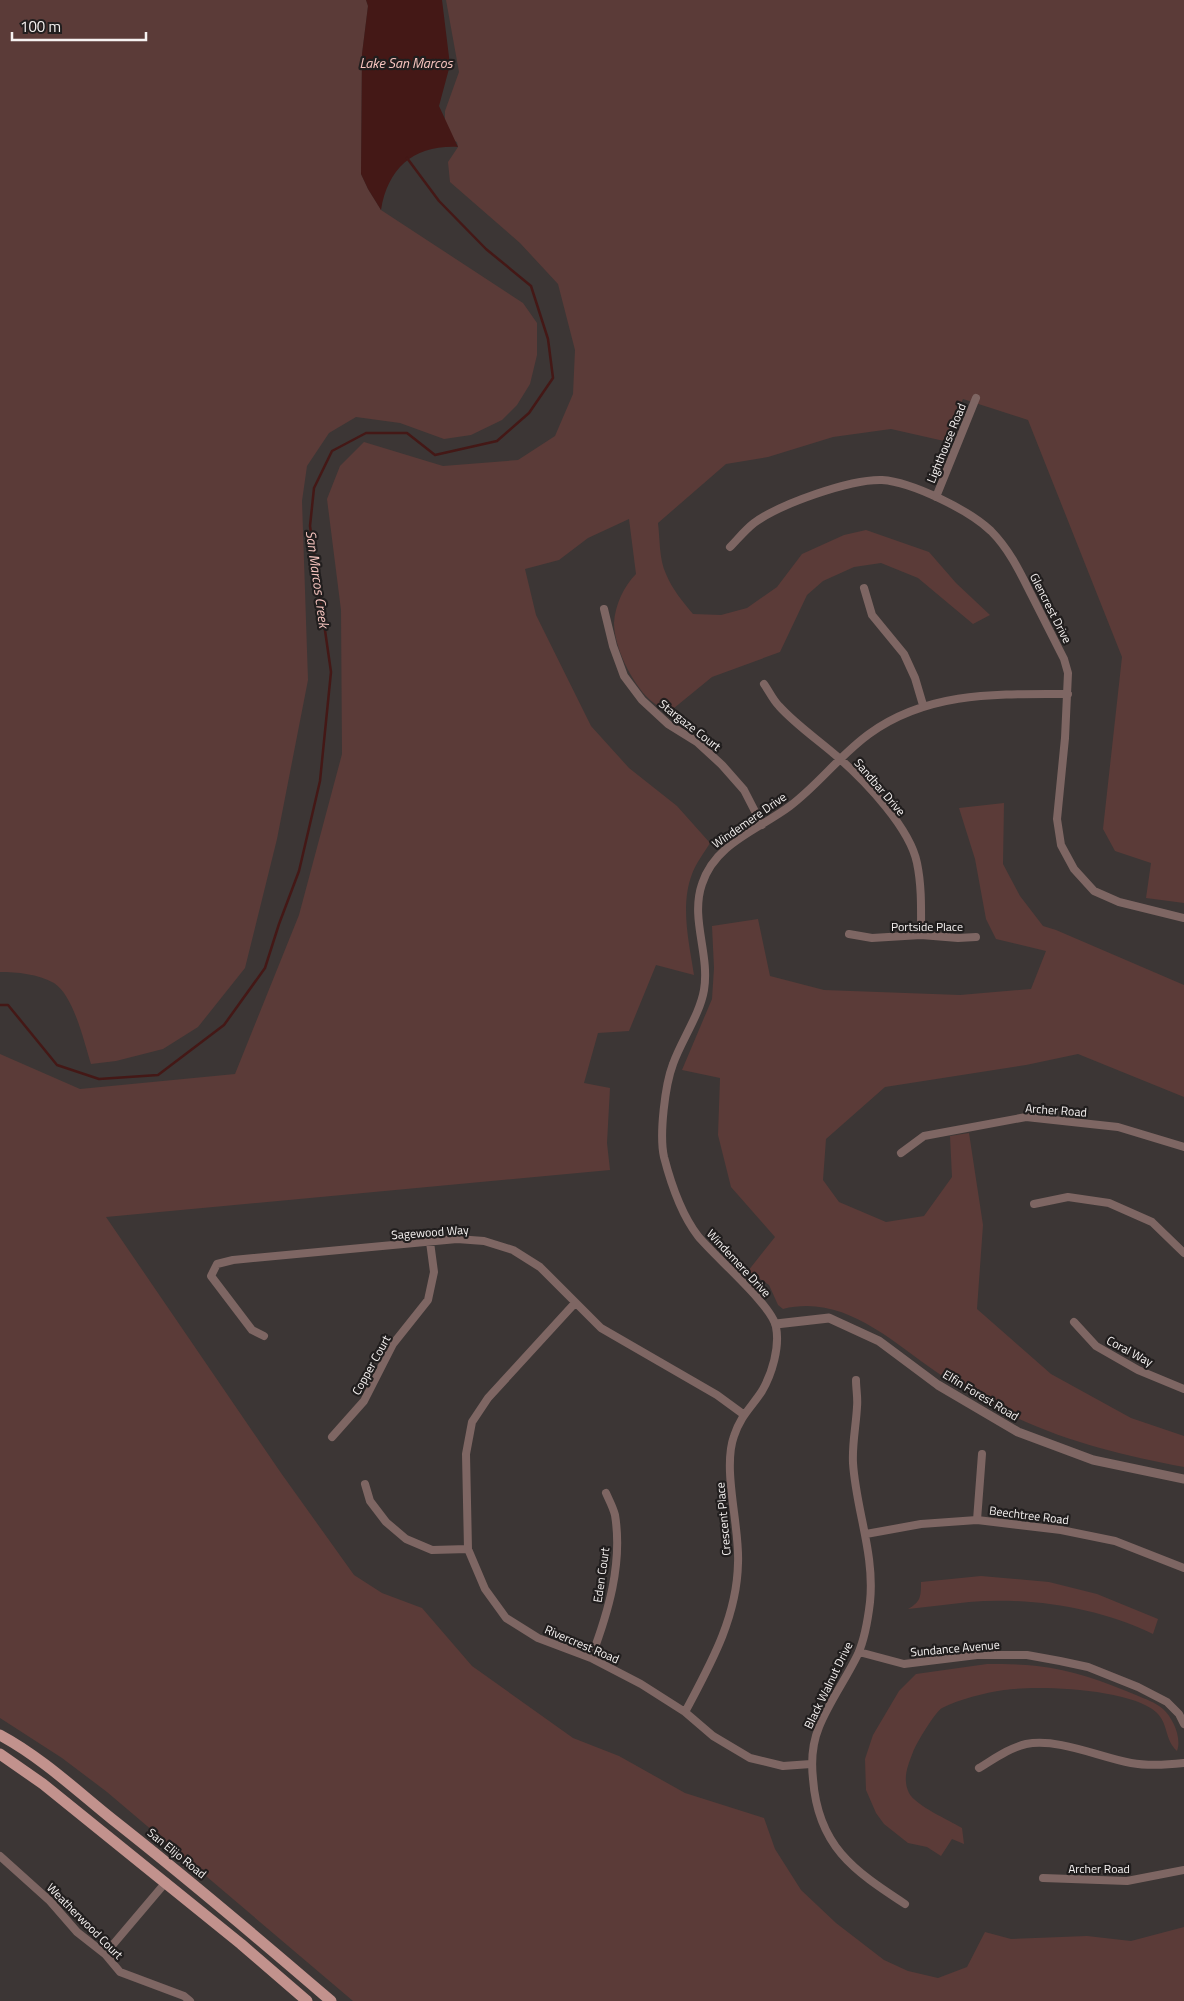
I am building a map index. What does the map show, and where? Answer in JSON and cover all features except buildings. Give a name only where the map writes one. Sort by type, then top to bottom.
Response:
[{"type":"main road","name":"San Elijo Road","points":[[0,1735],[50,1769],[150,1849],[248,1928],[331,2001]]},
{"type":"main road","points":[[0,1754],[43,1784],[166,1882],[242,1944],[307,2001]]},
{"type":"street","name":"Lighthouse Road","points":[[936,497],[976,398]]},
{"type":"street","name":"Glencrest Drive","points":[[730,547],[753,524],[780,508],[854,482],[883,480],[936,497],[970,514],[991,531],[1010,554],[1064,659],[1068,673],[1068,694],[1057,819],[1061,844],[1074,869],[1094,891],[1119,902],[1184,918]]},
{"type":"street","points":[[864,588],[872,615],[904,654],[915,678],[923,705]]},
{"type":"street","name":"Stargaze Court","points":[[604,609],[613,646],[624,676],[642,700],[668,724],[697,742],[722,765],[744,790],[762,824]]},
{"type":"street","name":"Sandbar Drive","points":[[764,684],[778,705],[801,728],[841,760],[885,806],[904,832],[916,860],[922,893],[921,935]]},
{"type":"street","name":"Windemere Drive","points":[[776,1324],[761,1302],[697,1235],[675,1194],[663,1152],[664,1110],[672,1066],[704,991],[704,957],[697,915],[701,886],[712,861],[732,843],[790,806],[868,735],[895,718],[923,705],[957,697],[997,694],[1068,694]]},
{"type":"street","name":"Portside Place","points":[[848,934],[872,938],[921,935],[958,938],[976,937]]},
{"type":"street","name":"Archer Road","points":[[901,1154],[924,1136],[1026,1117],[1118,1127],[1184,1147]]},
{"type":"street","points":[[1034,1204],[1068,1197],[1109,1203],[1152,1222],[1184,1253]]},
{"type":"street","name":"Sagewood Way","points":[[264,1336],[252,1330],[211,1276],[216,1264],[233,1260],[457,1239],[484,1241],[513,1250],[540,1267],[600,1328],[717,1395],[743,1414]]},
{"type":"street","name":"Copper Court","points":[[332,1437],[364,1401],[393,1344],[428,1300],[434,1272],[430,1242]]},
{"type":"street","name":"Rivercrest Road","points":[[575,1304],[488,1398],[472,1422],[466,1454],[468,1549],[485,1589],[506,1618],[538,1638],[591,1658],[641,1684],[685,1712],[713,1736],[750,1758],[783,1766],[811,1764]]},
{"type":"street","name":"Elfin Forest Road","points":[[776,1324],[829,1318],[879,1341],[938,1385],[1018,1432],[1094,1460],[1184,1479]]},
{"type":"street","name":"Coral Way","points":[[1074,1322],[1096,1346],[1138,1370],[1184,1389]]},
{"type":"street","name":"Crescent Place","points":[[685,1712],[718,1649],[734,1603],[738,1562],[731,1471],[732,1440],[743,1414],[762,1390],[776,1357],[776,1324]]},
{"type":"street","name":"Black Walnut Drive","points":[[856,1380],[857,1405],[853,1440],[853,1463],[866,1534],[870,1572],[870,1600],[859,1652],[819,1728],[813,1746],[811,1764],[816,1804],[824,1828],[836,1849],[867,1879],[905,1904]]},
{"type":"street","points":[[977,1520],[982,1454]]},
{"type":"street","points":[[365,1484],[370,1501],[386,1522],[406,1539],[432,1550],[468,1549]]},
{"type":"street","name":"Eden Court","points":[[591,1658],[606,1616],[614,1575],[617,1539],[614,1512],[606,1493]]},
{"type":"street","name":"Beechtree Road","points":[[866,1534],[921,1524],[977,1520],[1062,1530],[1115,1542],[1184,1568]]},
{"type":"street","name":"Sundance Avenue","points":[[859,1652],[904,1664],[977,1655],[1027,1655],[1088,1667],[1168,1702],[1179,1714],[1184,1724]]},
{"type":"street","points":[[979,1768],[1010,1749],[1027,1744],[1050,1743],[1132,1763],[1166,1766],[1184,1763]]},
{"type":"street","name":"Weatherwood Court","points":[[0,1856],[50,1901],[77,1932],[105,1954],[120,1972],[184,1996],[190,2001]]},
{"type":"street","name":"Archer Road","points":[[1043,1878],[1127,1880],[1184,1870]]},
{"type":"street","points":[[105,1954],[166,1882]]},
{"type":"shaded area","points":[[0,0],[366,0],[368,6],[362,54],[361,174],[368,189],[381,210],[523,303],[537,323],[537,355],[530,384],[517,405],[502,420],[471,435],[444,439],[400,423],[356,417],[329,433],[307,466],[302,501],[308,680],[277,839],[245,968],[198,1027],[163,1049],[116,1061],[91,1064],[73,1009],[61,989],[54,983],[41,977],[0,972]]},
{"type":"shaded area","points":[[446,0],[1184,0],[1184,903],[1146,898],[1151,863],[1115,851],[1103,829],[1122,657],[1028,420],[963,399],[944,441],[891,429],[833,437],[768,457],[726,464],[658,523],[661,555],[668,580],[693,614],[721,615],[747,608],[777,587],[802,554],[844,535],[866,530],[929,552],[956,583],[990,615],[973,624],[918,578],[881,563],[854,567],[823,581],[807,595],[780,652],[712,677],[668,713],[653,703],[636,684],[625,664],[617,643],[614,623],[618,603],[624,590],[636,574],[629,519],[588,538],[559,560],[525,569],[536,615],[591,726],[629,768],[677,806],[710,843],[698,862],[688,886],[686,911],[694,975],[656,965],[629,1031],[598,1033],[584,1083],[610,1088],[607,1143],[610,1170],[106,1217],[281,1473],[354,1575],[382,1593],[422,1608],[472,1666],[573,1738],[619,1756],[685,1793],[764,1818],[775,1849],[801,1890],[836,1923],[884,1960],[908,1971],[938,1978],[967,1967],[985,1932],[1011,1939],[1087,1936],[1131,1941],[1184,1927],[1184,2001],[353,2001],[107,1792],[62,1758],[0,1718],[0,1054],[80,1089],[235,1074],[299,915],[342,754],[341,610],[327,499],[340,466],[364,442],[443,466],[518,460],[555,436],[573,394],[575,350],[558,284],[520,243],[450,182],[448,162],[458,147],[457,142],[448,138],[445,126],[445,111],[459,72]]},
{"type":"shaded area","points":[[1004,803],[1003,864],[1020,896],[1043,926],[1184,985],[1184,1097],[1078,1054],[1026,1065],[885,1087],[826,1139],[823,1180],[839,1202],[886,1222],[924,1216],[952,1177],[950,1136],[969,1133],[983,1225],[977,1309],[1051,1374],[1131,1418],[1184,1436],[1184,1467],[1078,1442],[1017,1418],[965,1390],[883,1334],[846,1314],[826,1308],[805,1306],[783,1309],[778,1305],[769,1285],[748,1271],[775,1237],[731,1187],[718,1135],[720,1078],[682,1070],[712,999],[714,968],[712,926],[758,919],[770,976],[824,990],[960,995],[1031,989],[1046,951],[996,939],[986,919],[975,859],[959,808]]},
{"type":"shaded area","points":[[981,1576],[1049,1582],[1097,1594],[1158,1619],[1153,1634],[1109,1617],[1063,1606],[1039,1603],[1016,1601],[969,1602],[908,1609],[918,1601],[921,1582]]},
{"type":"shaded area","points":[[987,1664],[1031,1665],[1063,1670],[1124,1690],[1157,1704],[1167,1713],[1173,1723],[1178,1740],[1177,1751],[1170,1742],[1163,1721],[1156,1712],[1143,1704],[1126,1698],[1083,1690],[1039,1688],[1004,1690],[964,1699],[942,1708],[926,1728],[915,1748],[908,1767],[906,1783],[909,1793],[918,1803],[962,1828],[964,1844],[952,1839],[941,1856],[927,1847],[908,1843],[884,1824],[876,1813],[866,1790],[865,1759],[873,1735],[899,1691],[916,1674]]},
{"type":"water","name":"Lake San Marcos","points":[[366,0],[442,0],[450,65],[439,106],[458,147],[443,147],[429,150],[406,162],[390,182],[381,210],[361,174],[362,54],[368,6]]},
{"type":"waterway","name":"San Marcos Creek","points":[[0,1005],[8,1005],[57,1065],[99,1079],[158,1075],[224,1025],[265,968],[299,871],[320,781],[331,672],[310,526],[314,488],[332,451],[366,433],[407,433],[435,455],[497,441],[529,413],[553,378],[548,339],[531,286],[486,249],[439,201],[407,158]]}]
